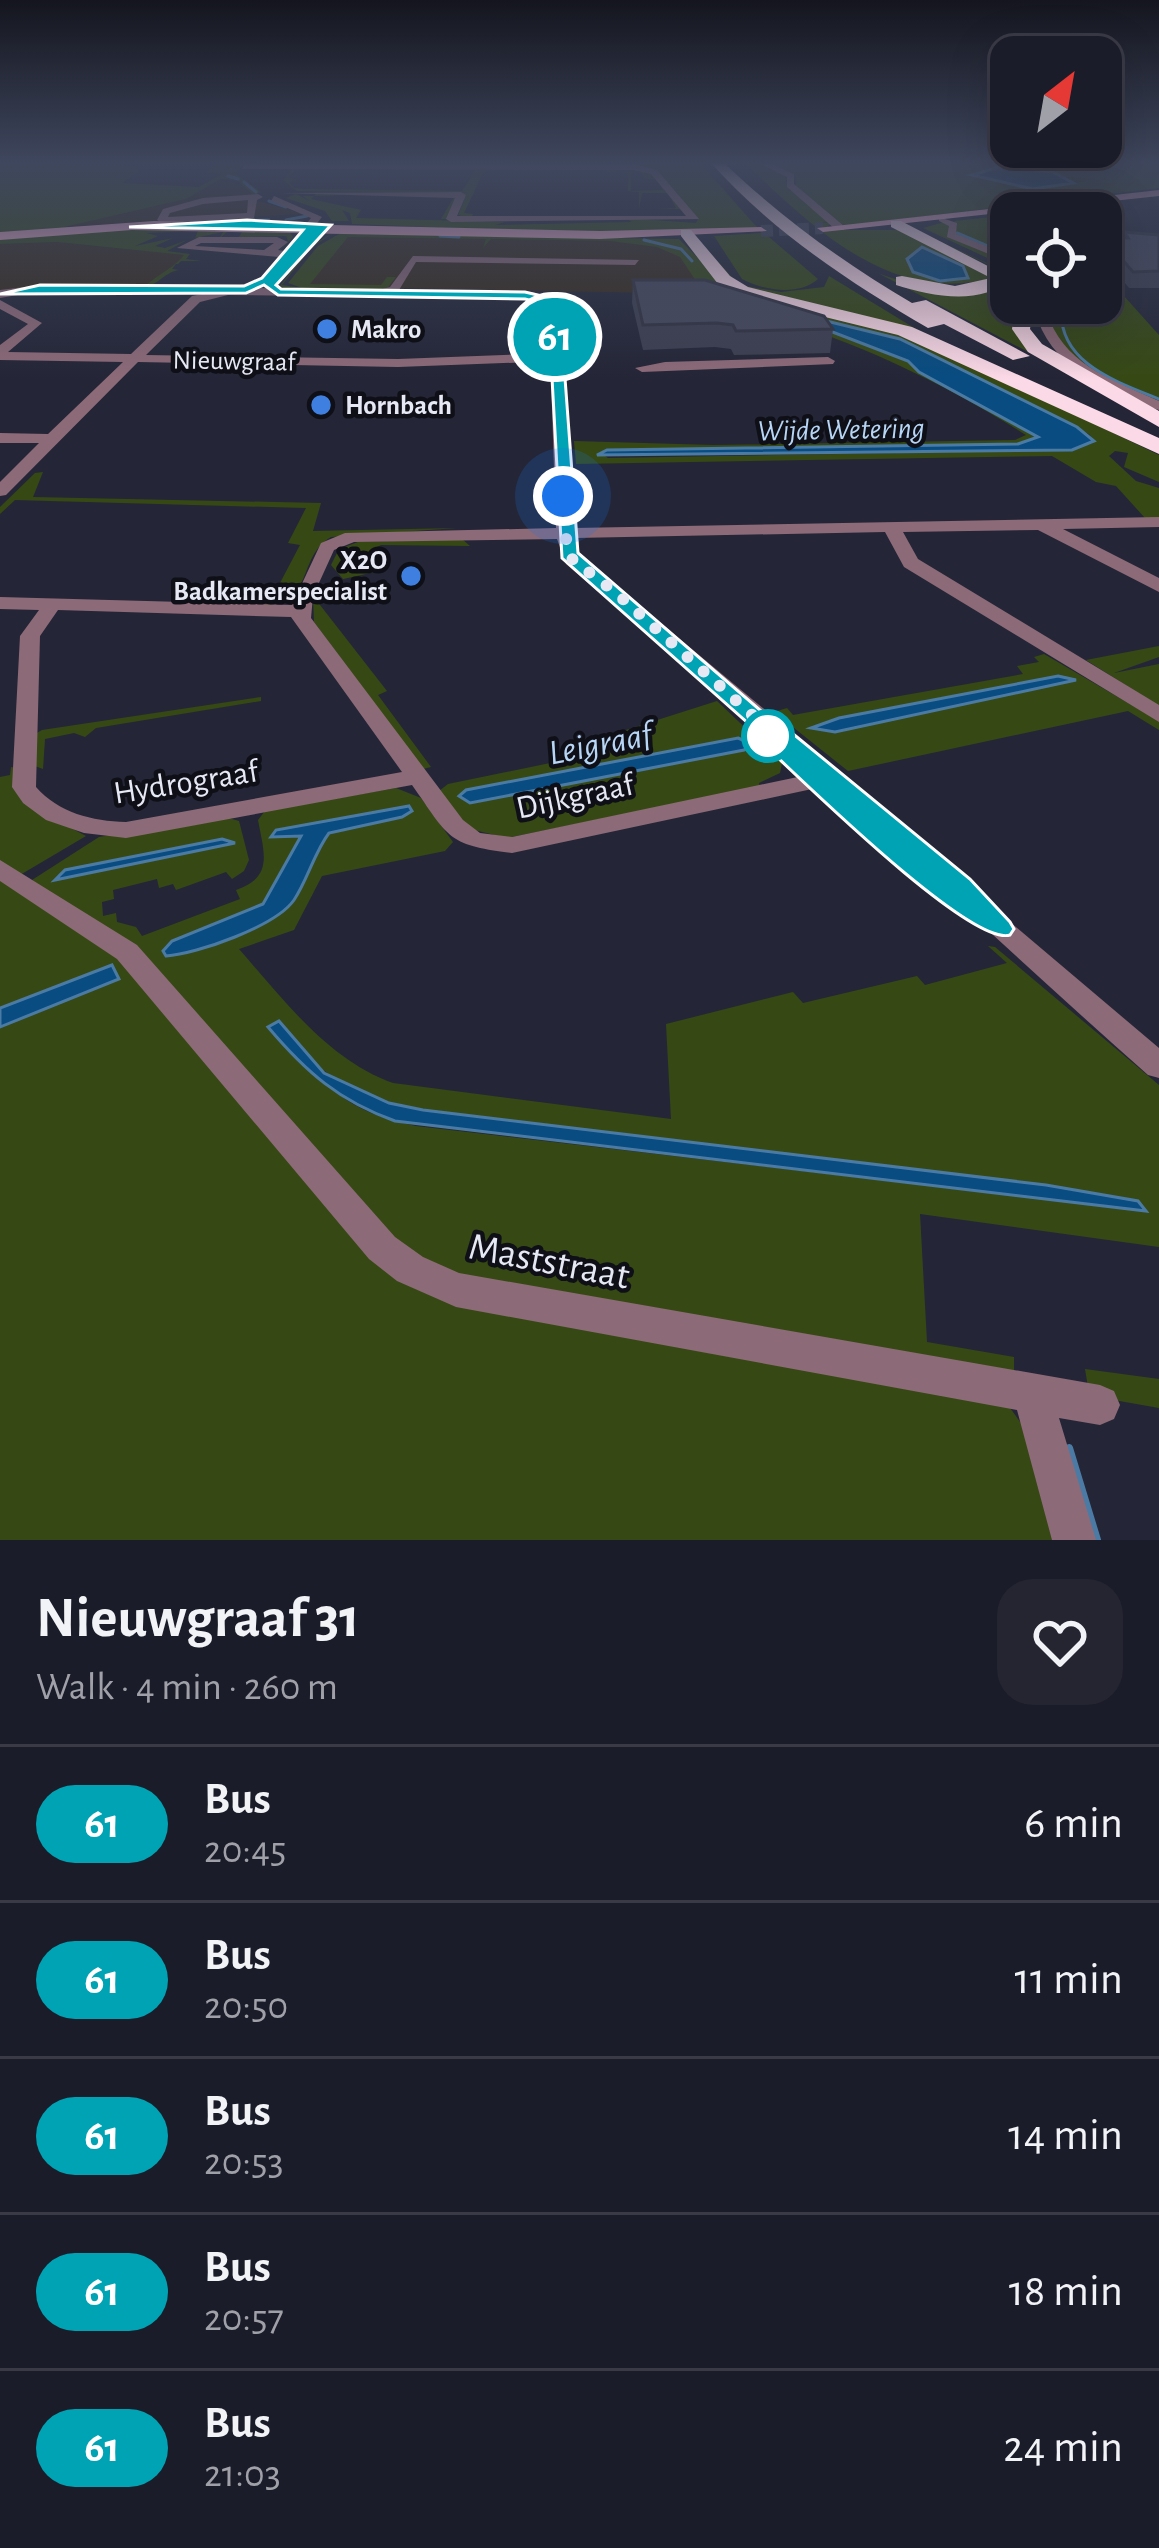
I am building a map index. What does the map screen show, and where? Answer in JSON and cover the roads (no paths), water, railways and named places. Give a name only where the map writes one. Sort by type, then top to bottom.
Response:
[{"type":"highway","points":[[693,235],[724,280],[742,291],[905,331],[1159,447]]},
{"type":"highway","points":[[694,235],[745,285],[778,291],[821,285],[792,235]]},
{"type":"highway","points":[[795,235],[899,315],[1046,394]]},
{"type":"highway","points":[[797,235],[931,310],[1159,421]]},
{"type":"highway","points":[[797,235],[854,276],[986,351],[1159,434]]},
{"type":"highway","points":[[799,235],[907,283],[967,290],[1002,280],[986,265],[925,235]]},
{"type":"highway","points":[[928,235],[990,263]]},
{"type":"highway","points":[[1021,324],[1035,348],[1159,421]]},
{"type":"street","name":"Nieuwgraaf","points":[[278,292],[268,287],[311,235]]},
{"type":"street","points":[[951,235],[990,251]]},
{"type":"street","points":[[269,251],[283,242],[199,239],[182,248],[219,254],[294,254]]},
{"type":"street","points":[[200,264],[219,254]]},
{"type":"street","points":[[255,254],[294,254]]},
{"type":"street","name":"Nieuwgraaf","points":[[136,359],[203,296],[264,282],[294,254]]},
{"type":"street","points":[[534,257],[517,295],[552,303],[569,554],[605,594],[622,602],[759,721],[768,736],[960,886],[1000,929],[1153,1054]]},
{"type":"street","points":[[392,292],[413,259],[534,257],[635,262]]},
{"type":"street","points":[[151,290],[175,274]]},
{"type":"street","points":[[0,294],[40,288],[232,291]]},
{"type":"street","points":[[181,290],[203,296]]},
{"type":"street","name":"Nieuwgraaf","points":[[232,291],[463,294]]},
{"type":"street","name":"Nieuwgraaf","points":[[349,293],[517,295]]},
{"type":"street","points":[[0,304],[36,323],[0,354]]},
{"type":"street","points":[[1046,324],[1057,347],[1092,373],[1159,406]]},
{"type":"street","points":[[642,351],[711,366],[727,353],[827,361]]},
{"type":"street","points":[[0,354],[136,359]]},
{"type":"street","points":[[642,368],[664,356]]},
{"type":"street","name":"Nieuwgraaf","points":[[454,362],[532,358],[558,368]]},
{"type":"street","points":[[0,490],[136,359]]},
{"type":"street","name":"Nieuwgraaf","points":[[136,359],[454,362],[558,368]]},
{"type":"street","points":[[0,438],[52,440]]},
{"type":"street","points":[[0,603],[299,611],[327,548],[344,538],[1159,522]]},
{"type":"street","points":[[1041,524],[1159,586]]},
{"type":"street","points":[[891,526],[911,563],[1159,715]]},
{"type":"street","name":"Hydrograaf","points":[[53,604],[30,635],[24,787],[40,806],[93,828],[126,830],[417,777]]},
{"type":"street","name":"Dijkgraaf","points":[[299,611],[462,834],[498,845],[824,778]]},
{"type":"street","name":"Maststraat","points":[[0,869],[127,952],[382,1248],[410,1269],[457,1290],[1100,1405]]},
{"type":"street","points":[[1032,1393],[1073,1540]]},
{"type":"water","points":[[922,247],[963,266],[968,278],[940,281],[913,272],[907,259]]},
{"type":"water","points":[[765,306],[900,339],[1077,427],[1094,441],[1072,450],[597,455],[607,450],[1018,444],[1038,437],[919,372],[908,361]]},
{"type":"water","points":[[1058,676],[1076,680],[835,732],[811,728],[839,718]]},
{"type":"water","points":[[738,738],[752,744],[744,750],[470,803],[459,796],[466,790]]},
{"type":"water","points":[[409,806],[412,811],[402,817],[329,833],[294,900],[271,919],[215,944],[166,956],[163,951],[172,941],[263,904],[301,836],[271,837],[276,830]]},
{"type":"water","points":[[222,839],[235,843],[55,880],[65,870]]},
{"type":"water","points":[[112,965],[119,979],[0,1027],[0,1008]]},
{"type":"water","points":[[279,1021],[324,1073],[389,1103],[1046,1185],[1138,1201],[1146,1211],[395,1121],[340,1094],[310,1071],[268,1027]]},
{"type":"waterway","points":[[961,235],[990,247]]},
{"type":"waterway","points":[[440,236],[459,237]]},
{"type":"waterway","points":[[644,240],[681,249],[692,261]]},
{"type":"waterway","points":[[1062,324],[1067,340],[1091,366],[1159,399]]},
{"type":"waterway","points":[[1069,1448],[1097,1540]]},
{"type":"place","name":"Makro","points":[[327,329]]},
{"type":"place","name":"Hornbach","points":[[321,405]]},
{"type":"place","name":"X2O Badkamerspecialist","points":[[411,576]]},
{"type":"water label","name":"Wijde Wetering","points":[[841,430]]},
{"type":"water label","name":"Leigraaf","points":[[600,744]]}]
